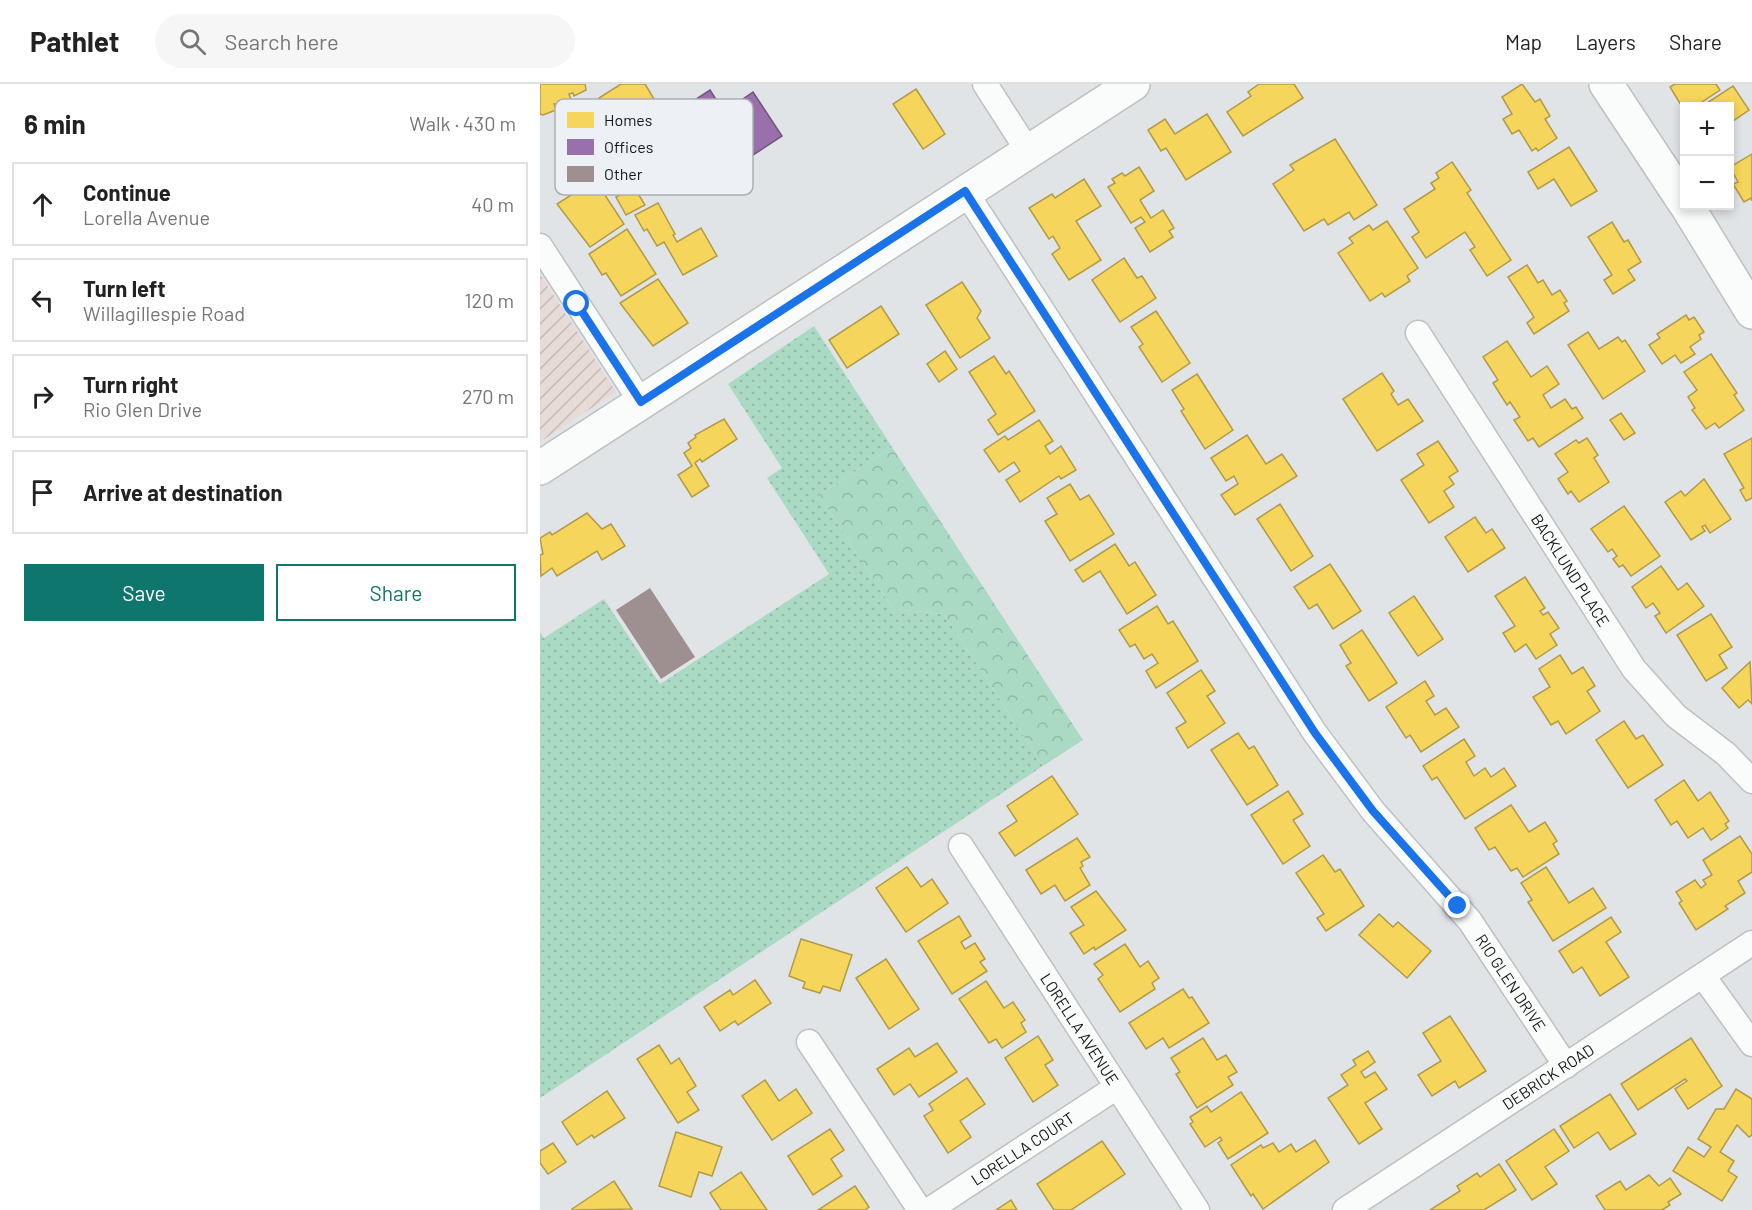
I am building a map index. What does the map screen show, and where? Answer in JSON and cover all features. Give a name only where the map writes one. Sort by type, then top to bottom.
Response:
[{"type":"main road","points":[[540,468],[1132,84]]},
{"type":"main road","points":[[1606,84],[1680,195]]},
{"type":"main road","points":[[1690,210],[1752,312]]},
{"type":"street","points":[[985,84],[1028,151]]},
{"type":"street","name":"RIO GLEN DRIVE","points":[[965,191],[1318,738],[1373,811],[1470,921],[1566,1066]]},
{"type":"street","points":[[540,246],[641,402]]},
{"type":"street","name":"BACKLUND PLACE","points":[[1418,333],[1634,669],[1676,716],[1726,754],[1752,781]]},
{"type":"street","name":"LORELLA AVENUE","points":[[961,846],[1197,1210]]},
{"type":"street","name":"DEBRICK ROAD","points":[[1360,1206],[1752,943]]},
{"type":"street","points":[[1703,976],[1752,1044]]},
{"type":"street","points":[[809,1042],[920,1210]]},
{"type":"street","name":"LORELLA COURT","points":[[929,1210],[1117,1087]]},
{"type":"shaded area","points":[[540,274],[616,392],[540,442]]},
{"type":"green space","points":[[814,326],[892,447],[819,495],[893,609],[944,614],[1043,766],[540,1098],[540,632],[544,638],[604,599],[660,684],[829,574],[767,478],[782,468],[728,384]]},
{"type":"green space","points":[[892,447],[1083,740],[1043,766],[944,614],[893,609],[819,495]]},
{"type":"building: Homes","points":[[540,84],[585,84],[586,90],[574,96],[573,93],[569,94],[571,99],[555,99],[555,110],[540,114]]},
{"type":"building: Homes","points":[[621,84],[645,84],[654,99],[600,99]]},
{"type":"building: Homes","points":[[1259,84],[1294,84],[1303,98],[1243,136],[1227,112],[1251,96],[1248,92]]},
{"type":"building: Homes","points":[[1522,84],[1535,102],[1540,99],[1550,116],[1545,119],[1557,138],[1538,151],[1536,148],[1532,151],[1519,130],[1512,134],[1503,119],[1512,114],[1502,97]]},
{"type":"building: Homes","points":[[1675,84],[1716,84],[1720,90],[1702,102],[1680,103],[1670,87]]},
{"type":"building: Homes","points":[[1733,86],[1749,110],[1734,120],[1734,102],[1709,102]]},
{"type":"building: Homes","points":[[916,89],[945,134],[923,149],[893,104]]},
{"type":"building: Homes","points":[[1207,114],[1231,152],[1186,180],[1166,148],[1161,151],[1148,130],[1165,119],[1175,134]]},
{"type":"building: Homes","points":[[1335,139],[1377,205],[1354,220],[1349,212],[1328,225],[1324,219],[1304,231],[1273,184],[1294,170],[1290,165]]},
{"type":"building: Homes","points":[[1569,147],[1597,191],[1571,206],[1554,179],[1538,189],[1528,172]]},
{"type":"building: Homes","points":[[1752,154],[1752,201],[1751,198],[1744,202],[1734,186],[1738,182],[1734,174],[1734,165]]},
{"type":"building: Homes","points":[[1452,162],[1471,190],[1467,193],[1511,260],[1487,276],[1470,250],[1475,247],[1465,232],[1426,258],[1412,237],[1419,232],[1404,209],[1435,189],[1431,183],[1439,178],[1436,173]]},
{"type":"building: Homes","points":[[1139,167],[1154,191],[1140,200],[1151,218],[1163,210],[1174,228],[1169,231],[1173,237],[1150,252],[1135,228],[1145,222],[1141,217],[1131,223],[1108,187],[1115,183],[1112,179],[1122,173],[1125,176]]},
{"type":"building: Homes","points":[[1084,179],[1101,206],[1076,221],[1101,260],[1069,280],[1052,254],[1060,248],[1053,236],[1049,239],[1029,208],[1052,194],[1055,198]]},
{"type":"building: Homes","points":[[571,195],[605,195],[624,224],[590,247],[557,204]]},
{"type":"building: Homes","points":[[639,195],[645,205],[626,215],[616,197]]},
{"type":"building: Homes","points":[[658,203],[677,242],[701,228],[717,256],[683,275],[664,242],[657,246],[647,229],[644,231],[635,215]]},
{"type":"building: Homes","points":[[1387,221],[1418,268],[1407,276],[1410,281],[1385,297],[1382,293],[1370,301],[1338,253],[1353,243],[1349,238],[1369,225],[1373,230]]},
{"type":"building: Homes","points":[[1612,222],[1624,242],[1628,240],[1641,262],[1628,270],[1635,280],[1613,294],[1604,280],[1612,275],[1588,237]]},
{"type":"building: Homes","points":[[627,229],[656,274],[621,296],[606,273],[602,275],[589,254]]},
{"type":"building: Homes","points":[[1124,258],[1137,278],[1142,276],[1156,298],[1120,322],[1092,280]]},
{"type":"building: Homes","points":[[1527,265],[1538,283],[1543,280],[1552,295],[1560,290],[1567,301],[1564,303],[1569,311],[1534,334],[1527,323],[1534,317],[1508,277]]},
{"type":"building: Homes","points":[[658,279],[688,323],[653,346],[620,303]]},
{"type":"building: Homes","points":[[962,282],[981,311],[977,318],[990,338],[960,358],[926,305]]},
{"type":"building: Homes","points":[[881,306],[899,334],[847,368],[829,340]]},
{"type":"building: Homes","points":[[1156,311],[1190,363],[1162,382],[1139,347],[1143,344],[1131,327]]},
{"type":"building: Homes","points":[[1686,315],[1689,320],[1694,317],[1704,332],[1699,335],[1701,339],[1690,347],[1695,354],[1681,363],[1675,355],[1662,364],[1649,345],[1660,338],[1657,334]]},
{"type":"building: Homes","points":[[1588,332],[1599,349],[1618,337],[1622,342],[1625,340],[1645,371],[1603,399],[1568,345]]},
{"type":"building: Homes","points":[[1507,341],[1531,377],[1547,366],[1559,384],[1543,395],[1551,408],[1565,399],[1572,409],[1576,407],[1583,418],[1539,447],[1533,438],[1528,441],[1514,420],[1520,417],[1510,402],[1507,405],[1493,383],[1498,380],[1483,357]]},
{"type":"building: Homes","points":[[945,351],[957,369],[939,382],[927,364]]},
{"type":"building: Homes","points":[[1711,354],[1737,393],[1734,395],[1744,410],[1719,428],[1715,423],[1706,429],[1692,410],[1695,408],[1688,397],[1697,390],[1684,372]]},
{"type":"building: Homes","points":[[994,356],[1006,374],[1009,371],[1035,411],[998,435],[988,420],[996,414],[969,372]]},
{"type":"building: Homes","points":[[1382,373],[1394,391],[1391,394],[1398,405],[1408,399],[1423,421],[1377,451],[1343,399]]},
{"type":"building: Homes","points":[[1197,374],[1233,430],[1205,449],[1181,411],[1184,409],[1172,390]]},
{"type":"building: Homes","points":[[1621,413],[1635,433],[1624,440],[1610,420]]},
{"type":"building: Homes","points":[[724,419],[737,439],[702,462],[700,459],[695,463],[709,486],[692,497],[678,475],[692,466],[684,453],[691,448],[688,443],[696,437],[695,435]]},
{"type":"building: Homes","points":[[1039,420],[1053,441],[1045,446],[1050,454],[1061,446],[1076,470],[1061,479],[1059,476],[1020,502],[1006,480],[1020,471],[1014,462],[999,472],[984,450],[1005,436],[1008,440]]},
{"type":"building: Homes","points":[[1247,435],[1266,464],[1282,454],[1297,476],[1235,515],[1221,495],[1238,484],[1234,476],[1226,481],[1211,458]]},
{"type":"building: Homes","points":[[1587,438],[1598,455],[1594,458],[1609,482],[1579,502],[1571,491],[1568,494],[1558,479],[1568,472],[1555,454],[1576,440],[1579,443]]},
{"type":"building: Homes","points":[[1752,438],[1752,498],[1746,501],[1740,490],[1744,488],[1724,454]]},
{"type":"building: Homes","points":[[1438,441],[1458,471],[1449,477],[1454,484],[1444,491],[1454,507],[1429,523],[1401,480],[1424,465],[1417,454]]},
{"type":"building: Homes","points":[[1704,479],[1731,519],[1710,533],[1705,525],[1702,527],[1705,531],[1691,540],[1665,502],[1681,491],[1685,496]]},
{"type":"building: Homes","points":[[1070,484],[1080,500],[1089,495],[1114,534],[1070,561],[1045,521],[1057,514],[1047,498]]},
{"type":"building: Homes","points":[[1280,504],[1313,556],[1291,571],[1257,519]]},
{"type":"building: Homes","points":[[1624,506],[1660,556],[1631,576],[1623,565],[1619,567],[1613,559],[1617,556],[1612,549],[1608,552],[1591,529]]},
{"type":"building: Homes","points":[[587,513],[602,529],[611,524],[625,546],[602,560],[597,551],[557,576],[552,568],[541,576],[540,555],[543,554],[540,538],[550,532],[552,535]]},
{"type":"building: Homes","points":[[1475,517],[1486,533],[1492,529],[1505,548],[1468,572],[1445,537]]},
{"type":"building: Homes","points":[[1115,544],[1129,566],[1135,562],[1156,595],[1127,614],[1100,571],[1083,582],[1075,570]]},
{"type":"building: Homes","points":[[1330,564],[1361,611],[1333,629],[1317,604],[1309,609],[1294,587]]},
{"type":"building: Homes","points":[[1661,566],[1678,590],[1687,583],[1704,606],[1666,633],[1655,616],[1660,613],[1653,603],[1646,608],[1632,587]]},
{"type":"building: Homes","points":[[1525,577],[1545,608],[1540,611],[1543,615],[1548,612],[1559,628],[1550,634],[1557,645],[1536,659],[1526,644],[1515,652],[1503,633],[1515,626],[1495,596]]},
{"type":"building: Homes","points":[[1414,596],[1443,639],[1418,656],[1389,613]]},
{"type":"building: Homes","points":[[1157,606],[1168,624],[1173,621],[1198,661],[1156,688],[1146,671],[1158,663],[1152,654],[1144,659],[1135,644],[1130,647],[1119,630]]},
{"type":"building: Homes","points":[[1711,614],[1732,647],[1719,655],[1727,668],[1706,681],[1677,635]]},
{"type":"building: Homes","points":[[1362,630],[1397,683],[1369,701],[1346,666],[1351,663],[1340,645]]},
{"type":"building: Homes","points":[[1560,655],[1572,674],[1583,667],[1595,686],[1587,691],[1600,711],[1566,734],[1558,721],[1551,725],[1533,697],[1550,687],[1539,669]]},
{"type":"building: Homes","points":[[1750,662],[1752,704],[1748,700],[1739,708],[1722,688]]},
{"type":"building: Homes","points":[[1201,670],[1215,691],[1207,696],[1225,723],[1188,748],[1176,728],[1186,722],[1167,693]]},
{"type":"building: Homes","points":[[1425,681],[1434,696],[1426,701],[1435,715],[1446,708],[1459,727],[1421,752],[1410,735],[1406,738],[1386,707]]},
{"type":"building: Homes","points":[[1624,721],[1636,739],[1643,735],[1663,765],[1628,788],[1596,740]]},
{"type":"building: Homes","points":[[1238,733],[1249,749],[1254,746],[1278,785],[1247,805],[1211,750]]},
{"type":"building: Homes","points":[[1464,739],[1475,756],[1466,762],[1474,776],[1485,768],[1491,777],[1504,768],[1516,786],[1465,819],[1437,777],[1432,780],[1423,766]]},
{"type":"building: Homes","points":[[1052,776],[1078,814],[1015,856],[999,833],[1017,821],[1007,806]]},
{"type":"building: Homes","points":[[1684,780],[1698,801],[1710,792],[1729,821],[1725,824],[1728,828],[1711,840],[1703,828],[1688,838],[1677,821],[1671,825],[1655,800]]},
{"type":"building: Homes","points":[[1288,791],[1303,814],[1293,820],[1310,846],[1283,864],[1251,815]]},
{"type":"building: Homes","points":[[1511,805],[1529,832],[1545,822],[1557,841],[1553,844],[1559,854],[1523,877],[1517,868],[1511,871],[1495,847],[1489,850],[1475,828]]},
{"type":"building: Homes","points":[[1740,836],[1752,854],[1752,872],[1738,881],[1745,893],[1725,906],[1728,909],[1696,930],[1679,903],[1682,901],[1676,892],[1695,880],[1701,888],[1706,884],[1703,880],[1712,875],[1703,860]]},
{"type":"building: Homes","points":[[1077,838],[1090,857],[1081,862],[1083,866],[1080,868],[1090,885],[1065,901],[1055,885],[1041,894],[1026,870]]},
{"type":"building: Homes","points":[[1323,855],[1335,872],[1340,869],[1364,906],[1326,931],[1317,918],[1324,914],[1296,873]]},
{"type":"building: Homes","points":[[907,867],[921,887],[932,879],[948,903],[906,932],[876,888]]},
{"type":"building: Homes","points":[[1546,867],[1569,903],[1593,888],[1606,908],[1553,941],[1528,902],[1532,900],[1521,883]]},
{"type":"building: Homes","points":[[1096,891],[1126,930],[1095,950],[1094,947],[1084,954],[1070,933],[1084,925],[1071,907]]},
{"type":"building: Homes","points":[[1379,914],[1393,927],[1398,922],[1431,951],[1407,978],[1359,935]]},
{"type":"building: Homes","points":[[959,916],[971,936],[961,942],[965,949],[975,943],[985,959],[980,962],[987,971],[952,994],[918,941]]},
{"type":"building: Homes","points":[[1611,917],[1621,932],[1606,942],[1629,977],[1600,996],[1582,967],[1573,973],[1559,951]]},
{"type":"building: Homes","points":[[801,939],[852,955],[840,991],[823,986],[820,993],[803,988],[805,982],[789,976]]},
{"type":"building: Homes","points":[[1125,944],[1140,967],[1148,961],[1159,978],[1152,983],[1155,989],[1120,1012],[1098,979],[1103,975],[1094,964]]},
{"type":"building: Homes","points":[[886,959],[919,1009],[889,1029],[856,978]]},
{"type":"building: Homes","points":[[755,980],[771,1003],[738,1025],[735,1021],[720,1031],[704,1007],[730,990],[733,995]]},
{"type":"building: Homes","points":[[986,981],[1004,1008],[1013,1002],[1025,1020],[1021,1023],[1026,1032],[1002,1048],[996,1039],[989,1043],[959,999]]},
{"type":"building: Homes","points":[[1183,989],[1189,998],[1192,997],[1209,1023],[1169,1048],[1163,1038],[1146,1049],[1129,1023]]},
{"type":"building: Homes","points":[[1450,1016],[1486,1071],[1459,1088],[1455,1081],[1432,1096],[1418,1075],[1441,1061],[1423,1033]]},
{"type":"building: Homes","points":[[1038,1036],[1053,1060],[1045,1065],[1058,1085],[1033,1102],[1005,1058]]},
{"type":"building: Homes","points":[[1203,1038],[1217,1060],[1226,1055],[1237,1072],[1228,1077],[1233,1085],[1197,1108],[1176,1074],[1180,1072],[1171,1058]]},
{"type":"building: Homes","points":[[1691,1038],[1722,1086],[1688,1109],[1675,1089],[1687,1081],[1685,1079],[1638,1110],[1621,1084]]},
{"type":"building: Homes","points":[[937,1043],[957,1072],[919,1097],[910,1084],[894,1095],[877,1069],[909,1048],[915,1057]]},
{"type":"building: Homes","points":[[659,1045],[671,1064],[679,1058],[696,1086],[687,1092],[699,1110],[678,1123],[637,1059]]},
{"type":"building: Homes","points":[[1368,1051],[1375,1062],[1361,1072],[1365,1078],[1375,1072],[1387,1089],[1365,1103],[1382,1129],[1359,1144],[1328,1098],[1348,1085],[1341,1075],[1356,1065],[1353,1060]]},
{"type":"building: Homes","points":[[967,1078],[985,1104],[960,1121],[971,1137],[948,1153],[924,1116],[933,1110],[929,1104]]},
{"type":"building: Homes","points":[[765,1080],[779,1101],[796,1089],[812,1113],[772,1140],[742,1096]]},
{"type":"building: Homes","points":[[1736,1089],[1752,1099],[1752,1135],[1749,1137],[1737,1125],[1720,1152],[1734,1161],[1728,1171],[1737,1177],[1722,1201],[1673,1171],[1688,1147],[1704,1157],[1711,1147],[1698,1139],[1716,1109],[1724,1109]]},
{"type":"building: Homes","points":[[607,1091],[625,1118],[594,1138],[592,1135],[577,1145],[562,1122]]},
{"type":"building: Homes","points":[[1241,1092],[1268,1133],[1228,1159],[1218,1143],[1222,1140],[1220,1137],[1205,1147],[1190,1124],[1193,1122],[1190,1117],[1207,1106],[1211,1112]]},
{"type":"building: Homes","points":[[1610,1094],[1636,1134],[1610,1150],[1598,1132],[1574,1148],[1560,1126]]},
{"type":"building: Homes","points":[[830,1129],[844,1150],[831,1159],[842,1176],[813,1195],[788,1156]]},
{"type":"building: Homes","points":[[1554,1129],[1569,1151],[1545,1167],[1557,1184],[1532,1200],[1506,1161]]},
{"type":"building: Homes","points":[[676,1132],[722,1147],[712,1176],[699,1172],[691,1197],[659,1186]]},
{"type":"building: Homes","points":[[1315,1140],[1329,1162],[1263,1209],[1253,1194],[1251,1196],[1231,1165],[1261,1145],[1263,1148],[1273,1143],[1279,1152],[1291,1144],[1296,1152]]},
{"type":"building: Homes","points":[[1102,1141],[1125,1174],[1071,1210],[1054,1210],[1037,1184]]},
{"type":"building: Homes","points":[[553,1143],[566,1162],[548,1174],[540,1163],[540,1151]]},
{"type":"building: Homes","points":[[1499,1164],[1516,1190],[1484,1210],[1430,1210],[1460,1191],[1457,1186],[1477,1173],[1480,1177]]},
{"type":"building: Homes","points":[[741,1172],[767,1210],[721,1210],[710,1193]]},
{"type":"building: Homes","points":[[1649,1175],[1659,1186],[1670,1178],[1681,1194],[1668,1202],[1670,1205],[1662,1210],[1605,1210],[1596,1196],[1620,1181],[1626,1190]]},
{"type":"building: Homes","points":[[614,1181],[632,1209],[572,1209]]},
{"type":"building: Homes","points":[[855,1186],[869,1207],[865,1210],[818,1210]]},
{"type":"building: Homes","points":[[1011,1200],[1017,1210],[996,1210]]},
{"type":"building: Offices","points":[[710,90],[716,99],[696,99]]},
{"type":"building: Offices","points":[[753,92],[782,136],[753,155],[753,99],[743,99]]},
{"type":"building: Other","points":[[650,588],[695,657],[661,679],[616,610]]},
{"type":"route","points":[[577,304],[641,402],[965,191],[1315,733],[1357,792],[1458,906]]}]
